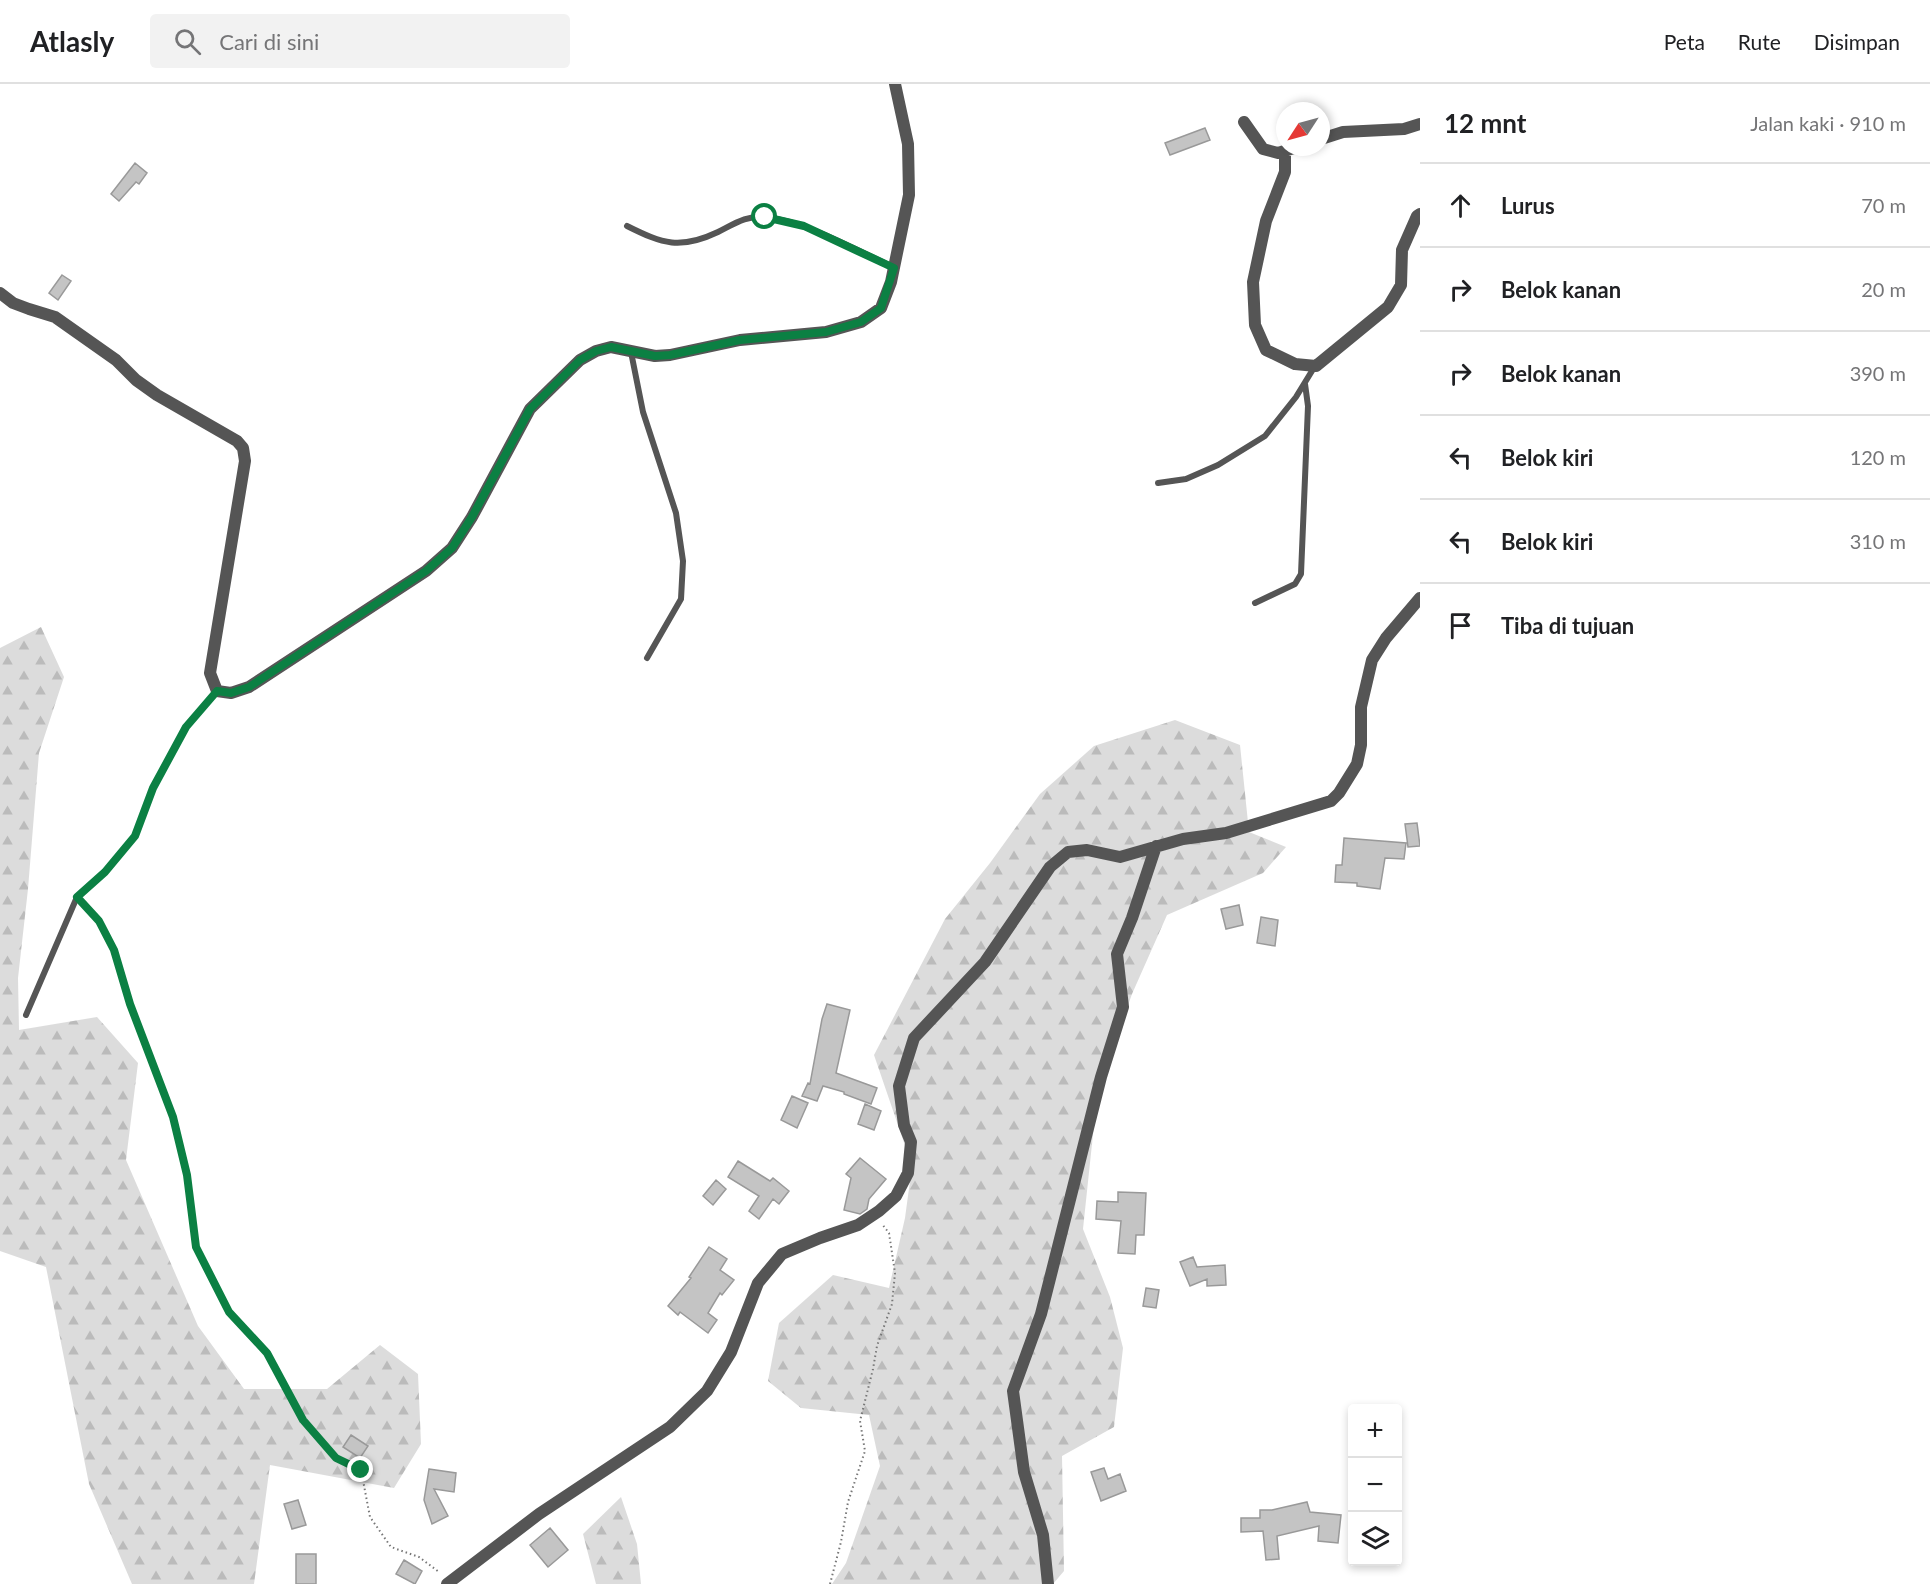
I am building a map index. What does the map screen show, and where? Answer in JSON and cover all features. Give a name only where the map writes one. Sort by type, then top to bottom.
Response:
[{"type":"street","points":[[0,293],[21,306],[56,317],[116,360],[150,390],[237,441],[243,448],[245,461],[210,673],[217,691],[231,693],[249,687],[426,571],[452,548],[472,517],[530,409],[580,360],[596,351],[611,347],[655,356],[670,355],[740,340],[826,332],[861,322],[881,308],[894,268],[909,195],[908,144],[895,84]]},
{"type":"street","points":[[1244,122],[1263,149],[1276,152]]},
{"type":"street","points":[[1330,136],[1343,132],[1404,129],[1420,124]]},
{"type":"street","points":[[1289,156],[1266,221],[1253,282],[1256,325],[1266,350],[1295,364],[1316,366],[1388,308],[1401,285],[1402,250],[1420,214]]},
{"type":"street","points":[[449,1583],[539,1514],[670,1427],[707,1391],[731,1352],[758,1283],[782,1254],[858,1225],[876,1214],[896,1196],[908,1173],[911,1142],[904,1125],[899,1086],[914,1038],[985,962],[1050,867],[1061,856],[1068,852],[1087,850],[1120,857],[1183,838],[1226,833],[1331,801],[1339,793],[1357,764],[1361,745],[1361,706],[1372,660],[1386,638],[1420,598]]},
{"type":"street","points":[[1048,1584],[1043,1535],[1024,1472],[1013,1391],[1041,1314],[1101,1077],[1123,1007],[1117,954],[1132,918],[1156,846]]},
{"type":"lane","points":[[627,226],[654,240],[670,244],[717,232],[744,218],[765,217],[804,226],[894,268]]},
{"type":"lane","points":[[631,351],[643,412],[676,513],[683,561],[681,599],[647,658]]},
{"type":"lane","points":[[1158,483],[1186,479],[1218,465],[1265,436],[1316,366]]},
{"type":"lane","points":[[1255,603],[1295,584],[1300,574],[1308,406],[1305,384]]},
{"type":"lane","points":[[26,1015],[77,897],[105,872],[135,836],[153,788],[186,727],[217,691]]},
{"type":"path","points":[[77,897],[99,921],[114,950],[130,1004],[173,1117],[187,1175],[196,1247],[229,1312],[267,1353],[303,1420],[336,1458],[361,1470],[370,1517],[391,1547],[419,1557],[449,1583]]},
{"type":"path","points":[[830,1584],[848,1502],[865,1451],[860,1421],[877,1346],[892,1304],[895,1273],[888,1233],[876,1214]]},
{"type":"green space","points":[[41,627],[64,677],[39,753],[18,978],[19,1030],[97,1017],[138,1063],[126,1160],[198,1326],[244,1389],[327,1389],[380,1345],[418,1374],[421,1444],[394,1488],[270,1465],[254,1584],[132,1584],[89,1484],[46,1267],[0,1251],[0,648]]},
{"type":"green space","points":[[1175,720],[1240,745],[1249,832],[1286,847],[1263,873],[1167,915],[1132,994],[1115,1042],[1094,1125],[1083,1229],[1110,1297],[1123,1348],[1114,1427],[1062,1456],[1064,1571],[1053,1584],[832,1584],[846,1563],[880,1466],[869,1415],[801,1408],[768,1381],[779,1323],[833,1275],[889,1288],[905,1218],[912,1166],[874,1055],[945,919],[990,863],[1040,794],[1094,746]]},
{"type":"green space","points":[[621,1497],[637,1544],[641,1584],[596,1584],[583,1534]]},
{"type":"building","points":[[1205,128],[1210,140],[1170,155],[1165,143]]},
{"type":"building","points":[[135,163],[147,173],[139,184],[136,182],[119,201],[111,194]]},
{"type":"building","points":[[62,275],[71,281],[58,300],[49,293]]},
{"type":"building","points":[[1417,823],[1420,846],[1408,847],[1405,824]]},
{"type":"building","points":[[1344,838],[1406,843],[1404,859],[1385,858],[1380,889],[1357,886],[1357,883],[1335,882],[1336,865],[1342,865]]},
{"type":"building","points":[[1239,905],[1243,925],[1226,929],[1221,909]]},
{"type":"building","points":[[1261,917],[1278,920],[1275,946],[1257,943]]},
{"type":"building","points":[[827,1004],[850,1010],[836,1073],[877,1088],[871,1104],[823,1086],[817,1101],[802,1096],[808,1083],[810,1084]]},
{"type":"building","points":[[792,1096],[808,1103],[797,1128],[781,1120]]},
{"type":"building","points":[[865,1104],[881,1111],[874,1130],[858,1124]]},
{"type":"building","points":[[860,1158],[886,1179],[869,1199],[867,1209],[860,1214],[844,1210],[851,1178],[846,1174]]},
{"type":"building","points":[[738,1161],[770,1181],[773,1178],[789,1191],[779,1204],[773,1199],[759,1219],[749,1211],[759,1196],[728,1177]]},
{"type":"building","points":[[716,1180],[726,1189],[713,1205],[703,1196]]},
{"type":"building","points":[[1118,1192],[1146,1193],[1144,1235],[1136,1235],[1135,1254],[1118,1253],[1121,1221],[1096,1219],[1097,1201],[1118,1202]]},
{"type":"building","points":[[709,1247],[727,1259],[720,1270],[734,1280],[722,1295],[720,1293],[708,1313],[717,1320],[708,1333],[680,1312],[678,1315],[668,1306],[691,1278],[689,1277]]},
{"type":"building","points":[[1193,1257],[1197,1267],[1225,1265],[1226,1285],[1207,1286],[1207,1279],[1190,1286],[1180,1262]]},
{"type":"building","points":[[1146,1288],[1159,1290],[1156,1308],[1143,1306]]},
{"type":"building","points":[[351,1435],[368,1446],[360,1458],[343,1447]]},
{"type":"building","points":[[1104,1468],[1108,1479],[1120,1474],[1126,1491],[1101,1501],[1091,1472]]},
{"type":"building","points":[[429,1469],[456,1473],[454,1492],[434,1489],[448,1516],[432,1524],[424,1500]]},
{"type":"building","points":[[298,1500],[306,1525],[292,1529],[284,1504]]},
{"type":"building","points":[[1307,1502],[1310,1512],[1341,1515],[1338,1543],[1318,1541],[1319,1526],[1277,1536],[1279,1559],[1266,1560],[1263,1531],[1241,1532],[1241,1518],[1260,1518],[1260,1510],[1272,1510]]},
{"type":"building","points":[[550,1528],[568,1550],[548,1567],[530,1545]]},
{"type":"building","points":[[296,1554],[316,1554],[316,1584],[296,1584]]},
{"type":"building","points":[[404,1560],[422,1571],[415,1584],[396,1574]]},
{"type":"route","points":[[361,1470],[336,1458],[303,1420],[267,1353],[229,1312],[196,1247],[187,1175],[173,1117],[130,1004],[114,950],[99,921],[77,897],[105,872],[135,836],[153,788],[186,727],[217,691],[231,693],[249,687],[426,571],[452,548],[472,517],[530,409],[580,360],[596,351],[611,347],[655,356],[670,355],[740,340],[826,332],[861,322],[881,308],[894,268],[804,226],[765,217]]}]
